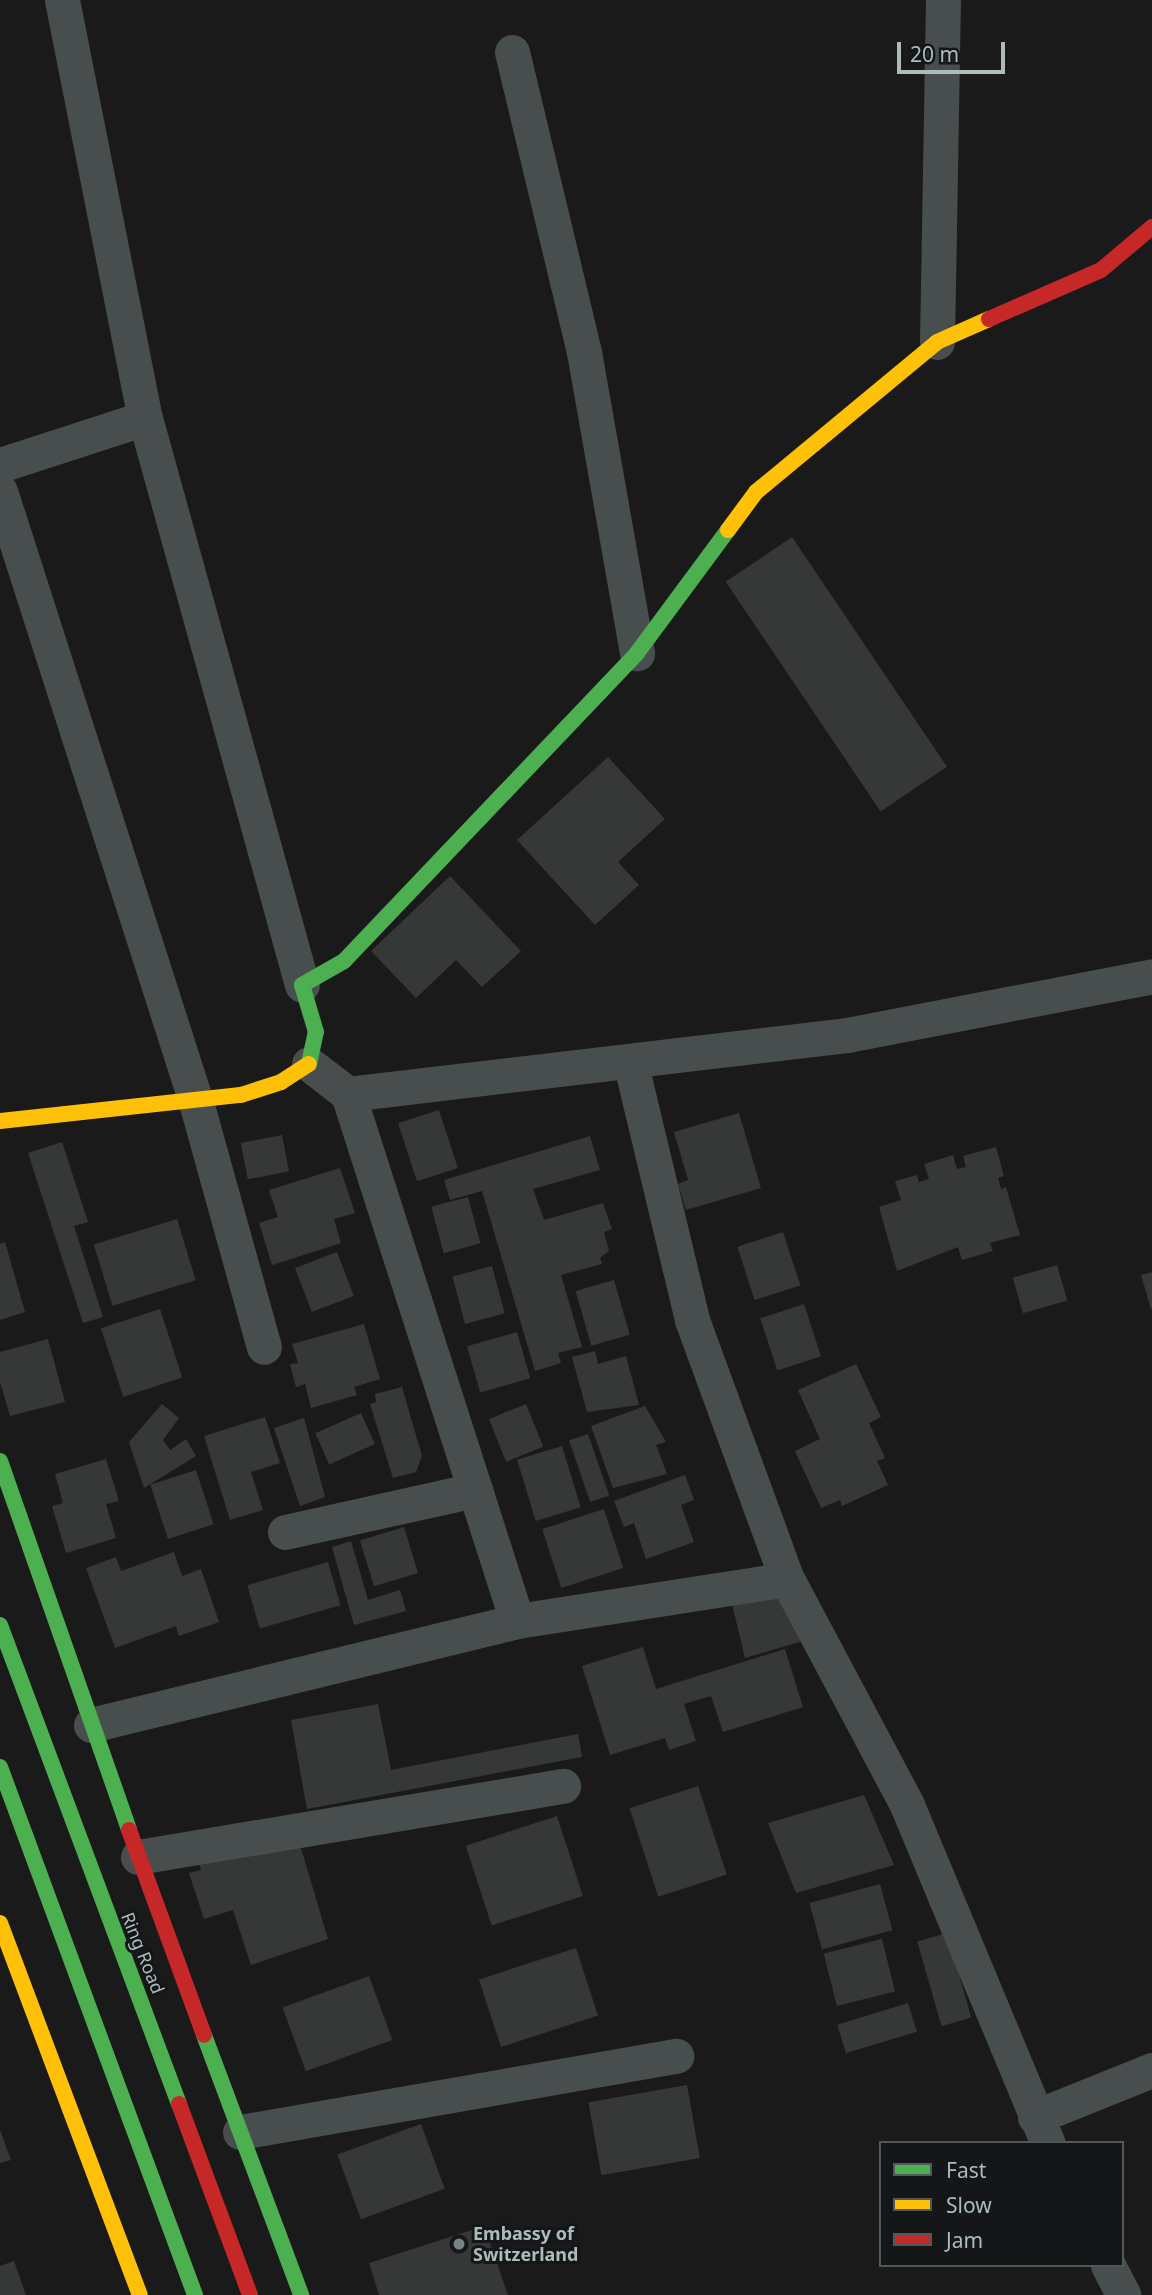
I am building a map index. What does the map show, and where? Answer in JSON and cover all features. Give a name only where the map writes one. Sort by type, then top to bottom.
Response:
[{"type":"main road","points":[[0,1121],[196,1102],[281,1082],[309,1064],[316,1032],[302,985],[344,961],[636,653],[756,492],[937,342],[1101,270],[1152,227]]},
{"type":"main road","points":[[0,1461],[138,1857],[301,2295]]},
{"type":"main road","name":"Ring Road","points":[[0,1625],[250,2295]]},
{"type":"main road","points":[[0,1767],[195,2295]]},
{"type":"main road","points":[[0,1923],[141,2295]]},
{"type":"street","points":[[62,0],[145,418],[302,985]]},
{"type":"street","points":[[937,342],[943,0]]},
{"type":"street","points":[[512,52],[584,352],[636,653]]},
{"type":"street","points":[[0,466],[145,418]]},
{"type":"street","points":[[0,491],[196,1102],[264,1347]]},
{"type":"street","points":[[348,1094],[848,1035],[1152,976]]},
{"type":"street","points":[[629,1061],[692,1320],[787,1579],[907,1805],[1041,2130],[1152,2070]]},
{"type":"street","points":[[309,1064],[348,1094],[517,1621]]},
{"type":"street","points":[[285,1532],[475,1490]]},
{"type":"street","points":[[91,1725],[517,1621],[787,1579]]},
{"type":"street","points":[[138,1857],[563,1786]]},
{"type":"street","points":[[240,2132],[676,2056]]},
{"type":"street","points":[[1109,2267],[1123,2295]]},
{"type":"building","points":[[792,537],[947,767],[881,811],[726,582]]},
{"type":"building","points":[[608,757],[665,819],[618,862],[639,885],[595,925],[517,840]]},
{"type":"building","points":[[450,876],[521,951],[482,987],[456,960],[416,998],[371,951]]},
{"type":"building","points":[[439,1110],[458,1168],[417,1181],[398,1123]]},
{"type":"building","points":[[739,1113],[761,1188],[686,1210],[678,1184],[688,1180],[674,1132]]},
{"type":"building","points":[[282,1135],[289,1171],[248,1179],[241,1143]]},
{"type":"building","points":[[590,1136],[600,1170],[533,1189],[544,1220],[603,1203],[612,1229],[604,1232],[609,1251],[600,1258],[602,1264],[561,1275],[582,1347],[558,1353],[561,1363],[535,1371],[482,1191],[450,1200],[444,1180]]},
{"type":"building","points":[[62,1142],[88,1222],[74,1226],[103,1317],[83,1323],[28,1153]]},
{"type":"building","points":[[996,1147],[1004,1176],[998,1178],[1001,1189],[1006,1187],[1020,1235],[990,1243],[993,1251],[962,1260],[958,1247],[897,1271],[879,1207],[901,1200],[895,1181],[917,1175],[919,1182],[929,1179],[924,1164],[953,1155],[957,1169],[966,1167],[963,1156]]},
{"type":"building","points":[[340,1168],[355,1213],[334,1219],[341,1243],[272,1265],[259,1223],[278,1217],[269,1190]]},
{"type":"building","points":[[468,1197],[480,1243],[444,1253],[431,1207]]},
{"type":"building","points":[[177,1219],[196,1280],[113,1306],[94,1244]]},
{"type":"building","points":[[783,1232],[800,1285],[755,1300],[737,1247]]},
{"type":"building","points":[[5,1242],[25,1312],[0,1320],[0,1244]]},
{"type":"building","points":[[337,1252],[354,1296],[312,1312],[295,1268]]},
{"type":"building","points":[[1057,1265],[1067,1301],[1023,1313],[1013,1278]]},
{"type":"building","points":[[492,1266],[505,1313],[465,1324],[452,1277]]},
{"type":"building","points":[[1152,1272],[1152,1309],[1151,1309],[1141,1275]]},
{"type":"building","points":[[614,1280],[630,1335],[591,1346],[576,1291]]},
{"type":"building","points":[[804,1304],[821,1356],[777,1371],[760,1318]]},
{"type":"building","points":[[160,1309],[182,1377],[123,1397],[101,1328]]},
{"type":"building","points":[[364,1324],[380,1379],[354,1387],[357,1395],[311,1408],[305,1384],[296,1387],[290,1364],[298,1363],[292,1344]]},
{"type":"building","points":[[517,1332],[530,1378],[480,1392],[467,1346]]},
{"type":"building","points":[[48,1339],[65,1402],[10,1416],[0,1382],[0,1352]]},
{"type":"building","points":[[595,1351],[598,1364],[626,1356],[639,1405],[587,1412],[572,1357]]},
{"type":"building","points":[[856,1364],[881,1417],[869,1423],[885,1458],[877,1461],[888,1485],[842,1506],[840,1500],[821,1508],[795,1451],[820,1439],[798,1390]]},
{"type":"building","points":[[402,1387],[422,1456],[416,1472],[393,1478],[370,1404],[376,1402],[375,1394]]},
{"type":"building","points":[[162,1404],[179,1418],[163,1440],[170,1450],[186,1439],[196,1456],[144,1488],[129,1442]]},
{"type":"building","points":[[526,1404],[543,1447],[506,1462],[489,1419]]},
{"type":"building","points":[[645,1406],[666,1442],[656,1445],[667,1474],[613,1488],[591,1426]]},
{"type":"building","points":[[361,1413],[375,1444],[329,1464],[315,1433]]},
{"type":"building","points":[[265,1417],[280,1463],[251,1472],[263,1510],[230,1520],[204,1436]]},
{"type":"building","points":[[304,1418],[325,1497],[300,1506],[274,1428]]},
{"type":"building","points":[[588,1434],[609,1495],[590,1502],[569,1441]]},
{"type":"building","points":[[562,1446],[581,1507],[536,1521],[517,1460]]},
{"type":"building","points":[[106,1459],[119,1501],[106,1504],[116,1538],[66,1553],[52,1506],[63,1503],[55,1474]]},
{"type":"building","points":[[196,1470],[214,1524],[168,1539],[150,1485]]},
{"type":"building","points":[[685,1475],[694,1500],[681,1505],[694,1542],[646,1559],[634,1523],[624,1527],[614,1501]]},
{"type":"building","points":[[604,1509],[623,1568],[561,1588],[542,1529]]},
{"type":"building","points":[[404,1527],[418,1573],[374,1586],[360,1540]]},
{"type":"building","points":[[351,1541],[368,1600],[400,1590],[406,1611],[354,1625],[332,1547]]},
{"type":"building","points":[[174,1552],[182,1576],[201,1569],[219,1622],[179,1636],[176,1626],[115,1648],[86,1568],[116,1557],[121,1571]]},
{"type":"building","points":[[328,1562],[340,1605],[260,1628],[247,1585]]},
{"type":"building","points":[[772,1585],[803,1641],[745,1658],[730,1596]]},
{"type":"building","points":[[643,1647],[656,1689],[785,1649],[803,1707],[723,1732],[711,1696],[684,1704],[696,1741],[669,1750],[665,1738],[610,1755],[582,1666]]},
{"type":"building","points":[[378,1704],[391,1770],[578,1734],[582,1757],[307,1809],[291,1720]]},
{"type":"building","points":[[698,1786],[727,1874],[658,1897],[630,1808]]},
{"type":"building","points":[[864,1795],[894,1865],[796,1893],[768,1823]]},
{"type":"building","points":[[557,1816],[583,1896],[492,1926],[466,1846]]},
{"type":"building","points":[[298,1838],[328,1939],[251,1965],[233,1910],[204,1919],[189,1873],[201,1870],[197,1856]]},
{"type":"building","points":[[880,1884],[892,1930],[822,1949],[809,1903]]},
{"type":"building","points":[[947,1933],[971,2018],[941,2026],[917,1942]]},
{"type":"building","points":[[882,1939],[895,1991],[837,2006],[824,1954]]},
{"type":"building","points":[[576,1948],[598,2016],[501,2047],[479,1980]]},
{"type":"building","points":[[369,1976],[392,2040],[306,2071],[283,2007]]},
{"type":"building","points":[[908,2003],[917,2032],[846,2053],[837,2025]]},
{"type":"building","points":[[687,2085],[700,2158],[601,2175],[589,2102]]},
{"type":"building","points":[[421,2124],[445,2189],[361,2219],[337,2154]]},
{"type":"building","points":[[0,2130],[11,2160],[0,2163]]},
{"type":"building","name":"Embassy of Switzerland","points":[[484,2226],[508,2295],[379,2295],[369,2263]]},
{"type":"building","points":[[14,2261],[26,2295],[0,2295],[0,2266]]},
{"type":"traffic: fast","points":[[309,1064],[316,1032],[302,985],[344,961],[637,653],[728,530]]},
{"type":"traffic: fast","points":[[0,1461],[129,1830]]},
{"type":"traffic: fast","points":[[0,1625],[179,2104]]},
{"type":"traffic: fast","points":[[0,1767],[195,2295]]},
{"type":"traffic: fast","points":[[204,2035],[301,2295]]},
{"type":"traffic: slow","points":[[728,530],[756,492],[937,342],[989,319]]},
{"type":"traffic: slow","points":[[0,1121],[241,1095],[281,1082],[309,1064]]},
{"type":"traffic: slow","points":[[0,1923],[140,2295]]},
{"type":"traffic: jam","points":[[989,319],[1101,270],[1152,227]]},
{"type":"traffic: jam","points":[[129,1830],[204,2035]]},
{"type":"traffic: jam","points":[[179,2104],[250,2295]]},
{"type":"place","name":"Embassy of Switzerland","points":[[459,2244]]}]
